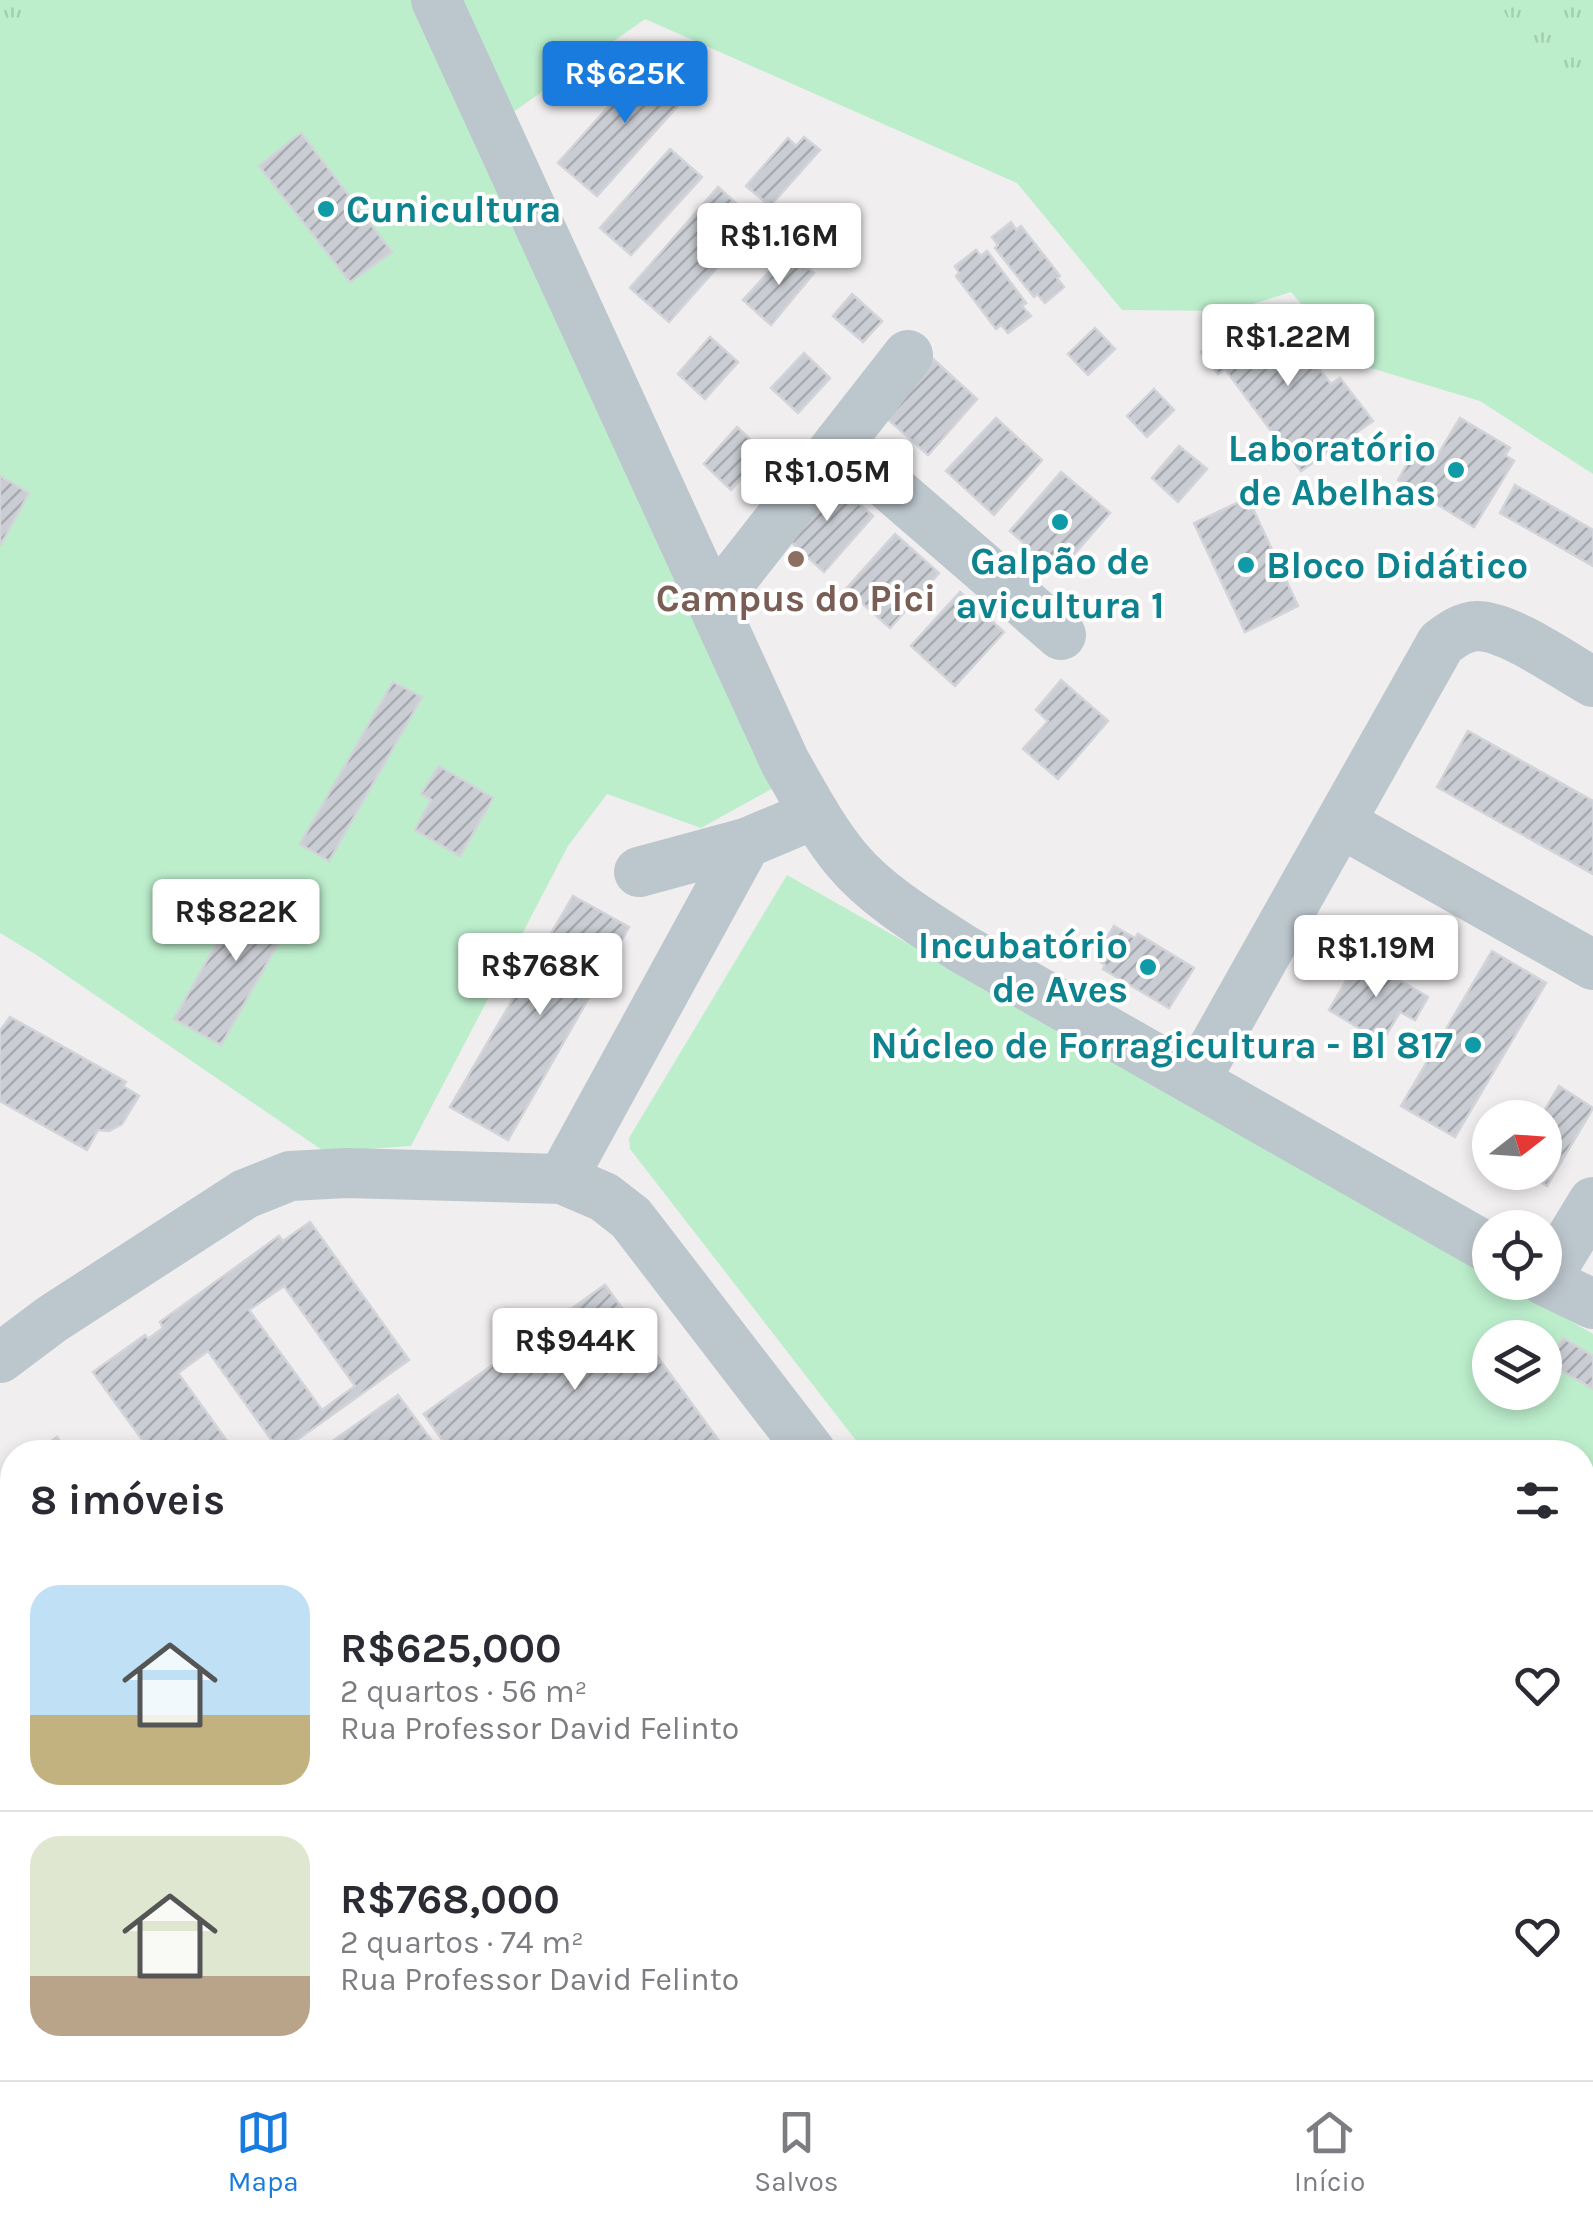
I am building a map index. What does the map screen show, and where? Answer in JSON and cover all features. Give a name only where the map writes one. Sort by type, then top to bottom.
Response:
[{"type":"street","points":[[436,0],[785,762],[848,862],[901,909],[963,949],[1472,1239]]},
{"type":"street","points":[[713,604],[908,355]]},
{"type":"street","points":[[839,444],[1061,635]]},
{"type":"street","points":[[1195,1080],[1441,643],[1460,630],[1478,626],[1504,632],[1593,682]]},
{"type":"street","points":[[639,872],[746,843],[815,814]]},
{"type":"street","points":[[1341,823],[1591,959]]},
{"type":"street","points":[[562,1179],[746,843]]},
{"type":"street","points":[[0,1358],[52,1319],[245,1194],[290,1176],[346,1172],[562,1179],[604,1197],[630,1218],[802,1440]]},
{"type":"street","points":[[1562,1253],[1593,1202]]},
{"type":"street","points":[[1562,1289],[1593,1304]]},
{"type":"green space","points":[[0,0],[415,0],[775,787],[701,828],[607,794],[568,846],[411,1146],[325,1152],[0,933]]},
{"type":"green space","points":[[0,0],[65,0],[0,59]]},
{"type":"green space","points":[[456,0],[1593,0],[1593,474],[1480,401],[1351,362],[1291,292],[1230,311],[1122,310],[1017,183],[645,19],[509,115]]},
{"type":"green space","points":[[1499,0],[1593,0],[1593,82],[1534,49],[1517,31]]},
{"type":"green space","points":[[787,875],[1472,1264],[1472,1300],[1534,1300],[1593,1334],[1593,1440],[856,1440],[630,1149],[629,1138]]},
{"type":"building","name":"Cunicultura","points":[[654,56],[692,90],[597,196],[558,163]]},
{"type":"building","name":"Cunicultura","points":[[301,133],[392,252],[350,282],[259,166]]},
{"type":"building","points":[[804,137],[820,150],[770,206],[746,186],[788,138],[796,146]]},
{"type":"building","name":"Cunicultura","points":[[670,149],[702,177],[631,255],[600,228]]},
{"type":"building","name":"Cunicultura","points":[[718,187],[757,222],[669,322],[630,288]]},
{"type":"building","points":[[1011,222],[1016,230],[1021,226],[1060,276],[1057,278],[1064,287],[1045,303],[1037,294],[1034,297],[995,248],[998,245],[992,237]]},
{"type":"building","points":[[976,250],[981,256],[987,251],[1026,303],[1022,306],[1031,316],[1008,333],[1001,325],[996,329],[956,276],[959,273],[955,266]]},
{"type":"building","points":[[788,251],[814,273],[771,325],[743,300]]},
{"type":"building","points":[[852,294],[882,321],[863,342],[833,316]]},
{"type":"building","points":[[1273,310],[1331,384],[1340,378],[1373,421],[1301,471],[1225,369],[1218,374],[1201,352],[1241,321],[1247,330]]},
{"type":"building","points":[[1095,328],[1115,349],[1088,375],[1068,354]]},
{"type":"building","points":[[710,337],[738,362],[705,399],[678,374]]},
{"type":"building","points":[[804,353],[830,378],[798,413],[771,388]]},
{"type":"building","points":[[933,359],[977,399],[928,455],[883,415]]},
{"type":"building","points":[[1154,389],[1174,410],[1147,437],[1127,416]]},
{"type":"building","points":[[996,418],[1042,460],[994,515],[946,471]]},
{"type":"building","name":"Laboratório de Abelhas","points":[[1460,418],[1510,448],[1505,455],[1514,461],[1474,527],[1398,480],[1417,447],[1436,458]]},
{"type":"building","points":[[737,427],[765,453],[731,490],[704,464]]},
{"type":"building","points":[[1179,446],[1207,469],[1178,502],[1152,478]]},
{"type":"building","name":"Galpão de avicultura 1","points":[[1061,472],[1110,513],[1058,573],[1010,531]]},
{"type":"building","points":[[0,476],[29,493],[0,546]]},
{"type":"building","points":[[830,477],[873,516],[824,572],[780,532]]},
{"type":"building","points":[[1515,485],[1593,530],[1593,566],[1500,513]]},
{"type":"building","name":"Bloco Didático","points":[[1248,498],[1298,606],[1245,632],[1194,523]]},
{"type":"building","points":[[895,534],[939,573],[890,628],[846,589]]},
{"type":"building","points":[[960,592],[1004,632],[955,686],[911,646]]},
{"type":"building","points":[[1061,680],[1108,721],[1058,779],[1023,749],[1048,721],[1036,710]]},
{"type":"building","points":[[393,682],[422,697],[329,861],[300,844]]},
{"type":"building","points":[[1468,731],[1593,801],[1593,874],[1437,787]]},
{"type":"building","points":[[439,766],[493,798],[460,856],[415,830],[431,800],[421,794]]},
{"type":"building","points":[[251,882],[298,908],[221,1045],[174,1019]]},
{"type":"building","points":[[573,896],[629,927],[508,1140],[450,1107]]},
{"type":"building","name":"Incubatório de Aves","points":[[1114,926],[1135,938],[1138,934],[1194,968],[1169,1008],[1103,969],[1105,965],[1095,958]]},
{"type":"building","name":"Núcleo de Forragicultura - Bl 817","points":[[1492,951],[1546,983],[1477,1100],[1472,1100],[1472,1108],[1455,1137],[1401,1106]]},
{"type":"building","points":[[1360,957],[1428,997],[1415,1020],[1400,1012],[1382,1042],[1329,1010]]},
{"type":"building","points":[[10,1017],[126,1082],[123,1086],[139,1096],[122,1124],[109,1131],[98,1130],[87,1150],[0,1101],[0,1031]]},
{"type":"building","points":[[1559,1086],[1593,1108],[1562,1161],[1562,1100],[1551,1100]]},
{"type":"building","points":[[310,1222],[409,1360],[297,1440],[271,1440],[208,1351],[178,1373],[226,1440],[142,1440],[93,1372],[145,1335],[148,1339],[163,1328],[160,1322],[279,1236],[283,1241]],"holes":[[[284,1286],[355,1386],[322,1410],[249,1310]]]},
{"type":"building","points":[[605,1285],[718,1440],[626,1440],[612,1420],[595,1433],[600,1440],[442,1440],[424,1414]]},
{"type":"building","points":[[605,1285],[718,1440],[442,1440],[424,1414]]},
{"type":"building","points":[[1562,1340],[1593,1356],[1593,1389],[1562,1371]]},
{"type":"building","points":[[398,1395],[431,1440],[334,1440]]},
{"type":"place","name":"Cunicultura","points":[[326,209]]},
{"type":"place","name":"Laboratório de Abelhas","points":[[1456,470]]},
{"type":"place","name":"Galpão de avicultura 1","points":[[1060,522]]},
{"type":"place","name":"Campus do Pici","points":[[796,559]]},
{"type":"place","name":"Bloco Didático","points":[[1246,565]]},
{"type":"place","name":"Incubatório de Aves","points":[[1148,967]]},
{"type":"place","name":"Núcleo de Forragicultura - Bl 817","points":[[1473,1045]]}]
